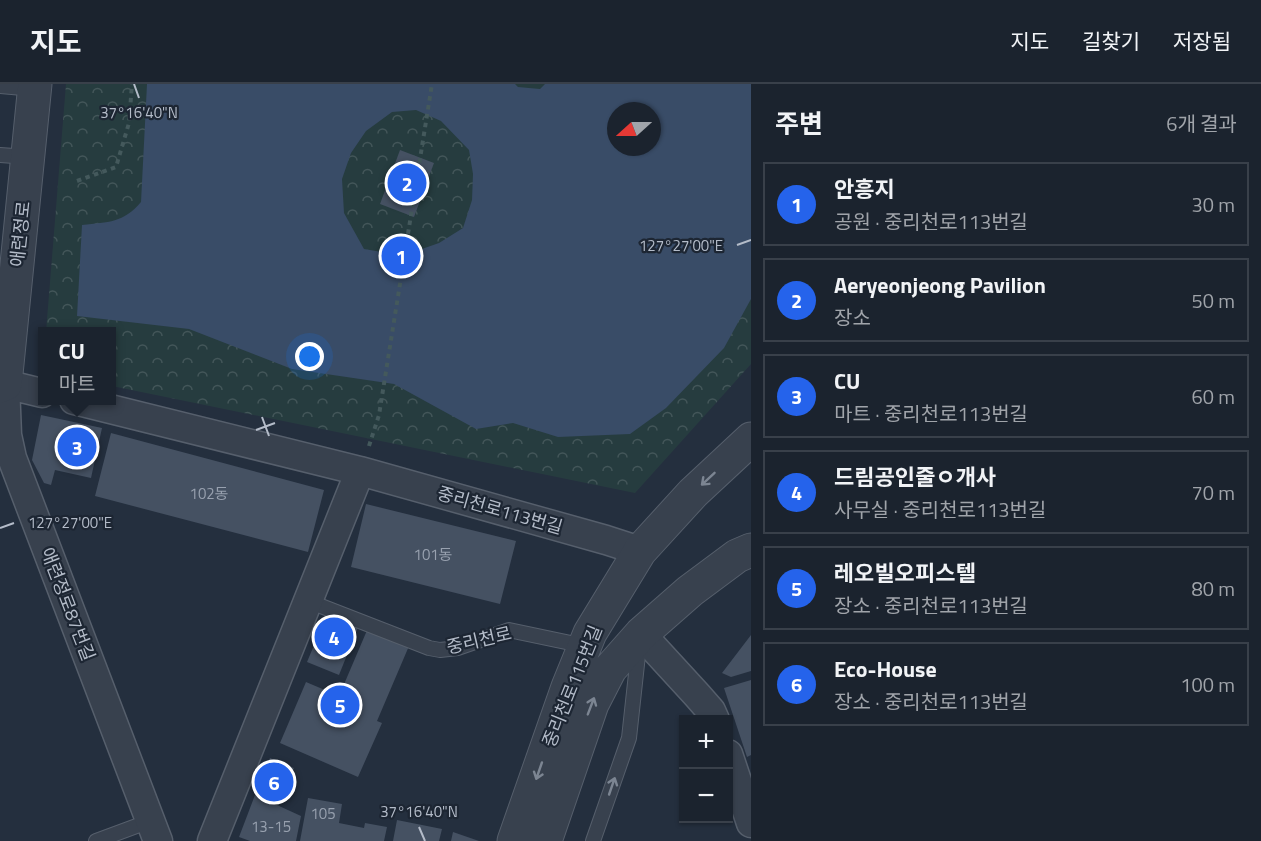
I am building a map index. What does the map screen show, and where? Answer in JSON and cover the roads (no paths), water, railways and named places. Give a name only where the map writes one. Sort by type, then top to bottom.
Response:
[{"type":"street","name":"애련정로","points":[[2,384],[14,156],[34,87]]},
{"type":"street","points":[[2,384],[38,392]]},
{"type":"street","name":"애련정로87번길","points":[[2,384],[7,435],[12,458],[154,831]]},
{"type":"street","name":"중리천로113번길","points":[[94,405],[360,471],[640,551]]},
{"type":"street","name":"중리천로115번길","points":[[514,841],[568,687],[590,633],[640,551],[693,493],[751,439]]},
{"type":"street","points":[[212,841],[360,471]]},
{"type":"street","points":[[545,841],[591,704],[610,669],[641,634],[690,591],[746,551]]},
{"type":"street","points":[[641,634],[712,715]]},
{"type":"street","points":[[733,767],[751,823]]},
{"type":"lane","name":"애련정로","points":[[0,86],[34,87]]},
{"type":"lane","name":"중리천로","points":[[308,601],[429,648],[440,650],[458,648],[509,630],[585,646]]},
{"type":"lane","points":[[593,841],[628,738],[641,634]]},
{"type":"lane","name":"애련정로87번길","points":[[96,841],[154,831]]},
{"type":"water","points":[[147,84],[515,84],[518,87],[540,89],[545,84],[751,84],[751,299],[724,348],[666,408],[630,434],[558,437],[513,423],[476,429],[394,384],[292,369],[189,329],[77,316],[82,225],[122,218],[141,202]],"holes":[[[416,110],[441,121],[469,150],[473,174],[472,200],[463,228],[439,243],[419,250],[382,252],[364,249],[344,213],[342,179],[351,153],[366,131],[392,112]]]},
{"type":"place","name":"Aeryeonjeong Pavilion","points":[[407,183]]},
{"type":"place","name":"안흥지","points":[[401,256]]},
{"type":"place","name":"CU","points":[[77,447]]},
{"type":"place","name":"드림공인줄ㅇ개사","points":[[334,637]]},
{"type":"place","name":"레오빌오피스텔","points":[[340,705]]},
{"type":"place","name":"Eco-House","points":[[274,782]]}]
